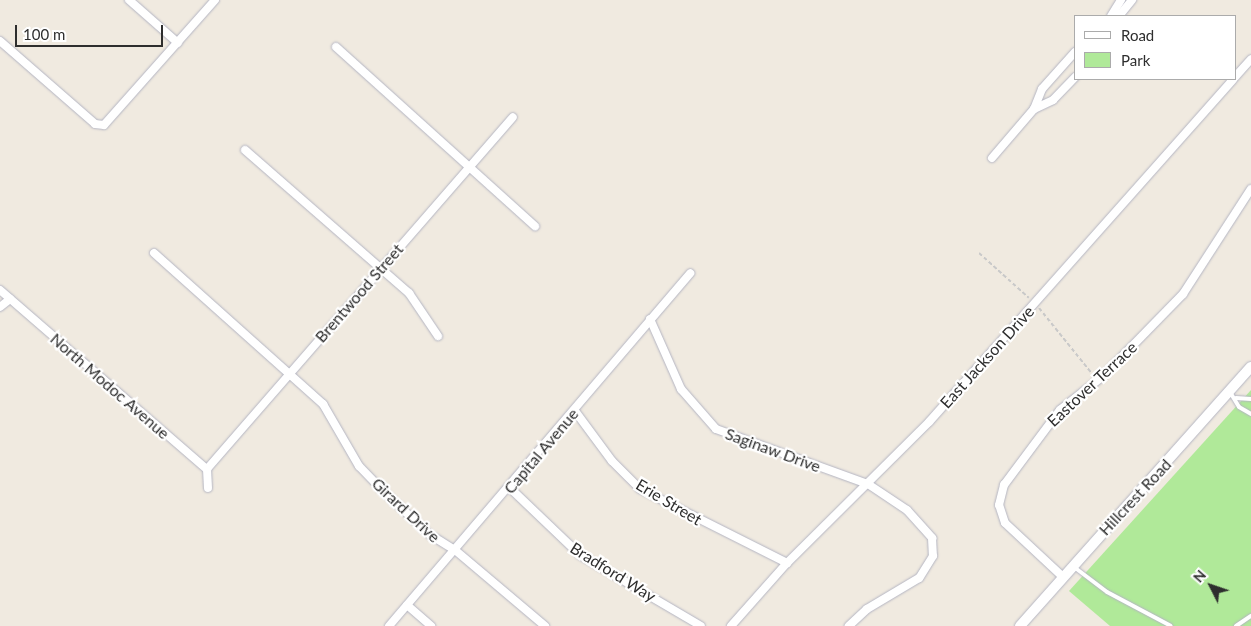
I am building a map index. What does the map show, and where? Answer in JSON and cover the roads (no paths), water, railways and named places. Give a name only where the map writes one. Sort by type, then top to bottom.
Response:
[{"type":"street","points":[[129,0],[178,42]]},
{"type":"street","points":[[0,41],[95,124],[104,125],[215,0]]},
{"type":"street","points":[[1112,15],[1121,0]]},
{"type":"street","points":[[1120,15],[1132,0]]},
{"type":"street","points":[[336,47],[472,164],[535,226]]},
{"type":"street","points":[[992,158],[1034,109],[1042,89],[1074,53]]},
{"type":"street","name":"East Jackson Drive","points":[[1236,76],[1251,59]]},
{"type":"street","points":[[1034,109],[1054,100],[1074,78]]},
{"type":"street","name":"East Jackson Drive","points":[[732,626],[787,563],[868,484],[1035,303],[1232,80]]},
{"type":"street","name":"Brentwood Street","points":[[207,469],[513,117]]},
{"type":"street","points":[[245,150],[420,305],[438,336]]},
{"type":"street","name":"Eastover Terrace","points":[[1062,577],[1005,523],[1000,497],[1044,428],[1098,380],[1183,294],[1251,188]]},
{"type":"street","name":"Girard Drive","points":[[154,253],[323,404],[370,477],[429,534],[455,550],[545,626]]},
{"type":"street","name":"Capital Avenue","points":[[389,626],[510,488],[690,273]]},
{"type":"street","name":"North Modoc Avenue","points":[[0,290],[207,469]]},
{"type":"street","points":[[0,307],[10,299]]},
{"type":"street","name":"Saginaw Drive","points":[[650,319],[680,389],[716,429],[868,484],[921,524],[932,538],[934,556],[919,578],[867,609],[849,626]]},
{"type":"street","name":"Hillcrest Road","points":[[1020,626],[1072,566],[1233,395],[1251,367]]},
{"type":"street","name":"Erie Street","points":[[575,410],[640,489],[787,563]]},
{"type":"street","points":[[207,469],[208,488]]},
{"type":"street","name":"Bradford Way","points":[[510,488],[580,555],[701,626]]},
{"type":"street","points":[[407,605],[431,626]]},
{"type":"lane","points":[[1233,395],[1251,399]]},
{"type":"lane","points":[[1233,395],[1239,407],[1251,414]]},
{"type":"lane","points":[[1072,566],[1107,592],[1171,626]]},
{"type":"lane","points":[[1236,626],[1251,616]]}]
